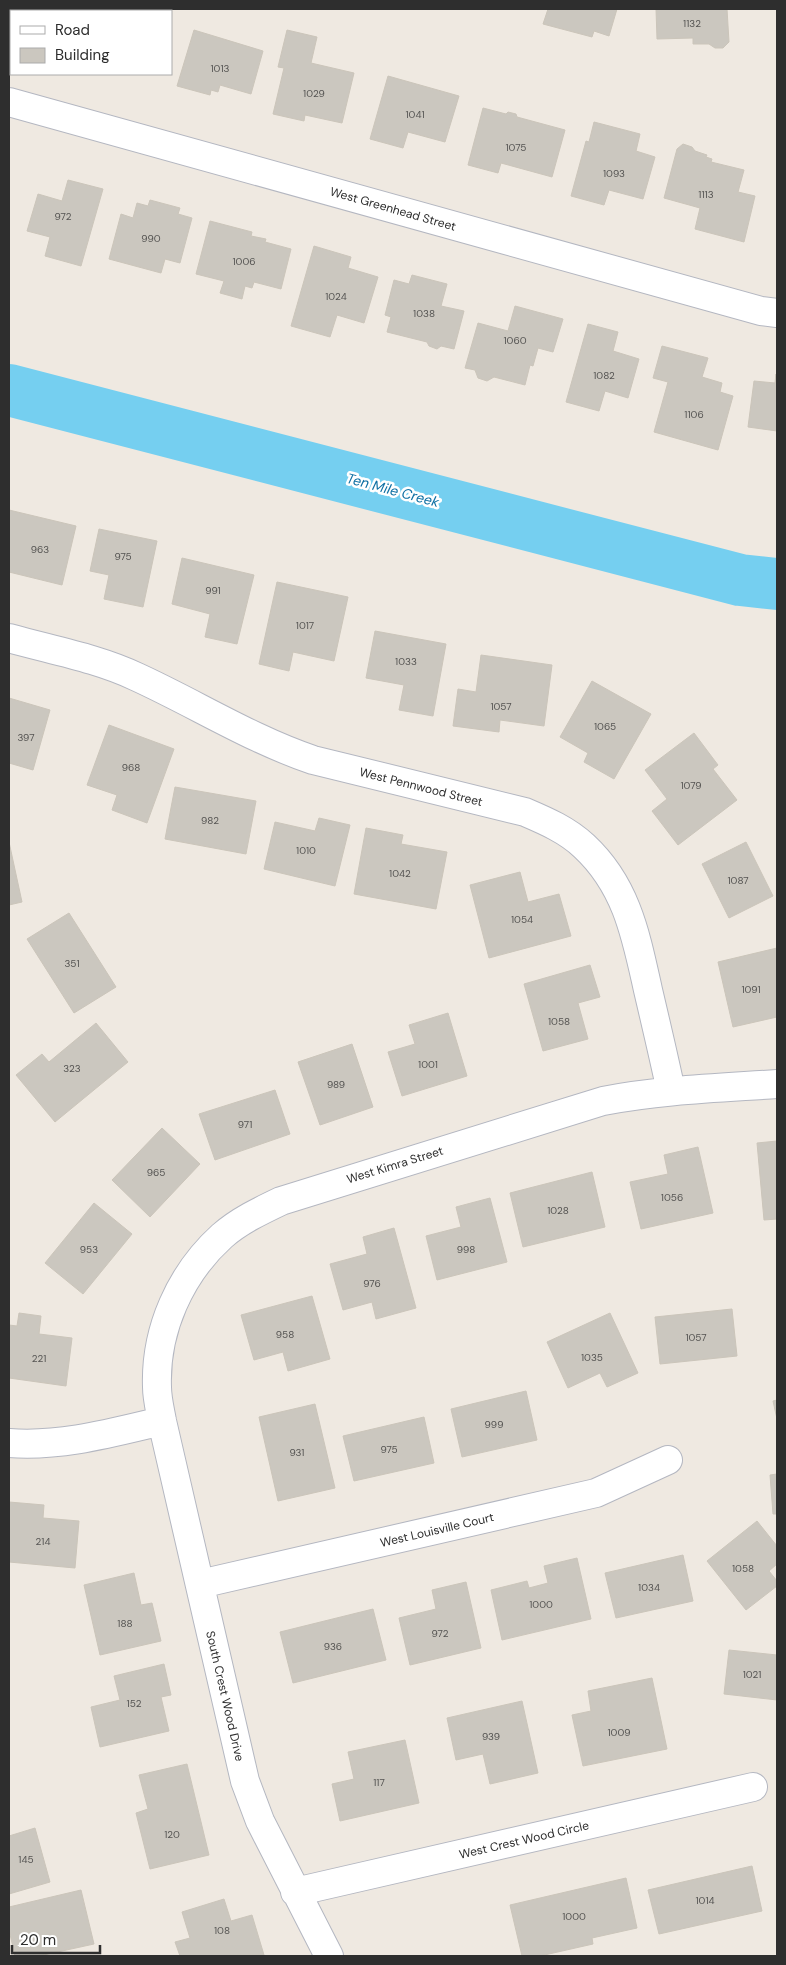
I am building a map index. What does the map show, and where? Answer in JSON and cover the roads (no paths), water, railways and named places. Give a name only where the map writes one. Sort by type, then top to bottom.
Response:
[{"type":"street","name":"West Greenhead Street","points":[[9,102],[761,311],[777,313]]},
{"type":"street","name":"West Pennwood Street","points":[[9,638],[104,664],[136,676],[288,752],[313,760],[525,812],[556,826],[584,846],[607,871],[624,901],[635,933],[671,1091]]},
{"type":"street","name":"West Kimra Street","points":[[162,1421],[157,1387],[158,1362],[166,1319],[180,1288],[199,1260],[222,1236],[250,1216],[281,1201],[569,1110],[611,1100],[671,1091],[777,1084]]},
{"type":"street","points":[[9,1443],[56,1443],[89,1438],[162,1421]]},
{"type":"street","name":"South Crest Wood Drive","points":[[162,1421],[245,1781],[260,1821],[328,1956]]},
{"type":"street","name":"West Louisville Court","points":[[200,1584],[596,1493],[668,1460]]},
{"type":"street","name":"West Crest Wood Circle","points":[[295,1892],[753,1787]]},
{"type":"waterway","name":"Ten Mile Creek","points":[[9,390],[740,580],[777,584]]}]
